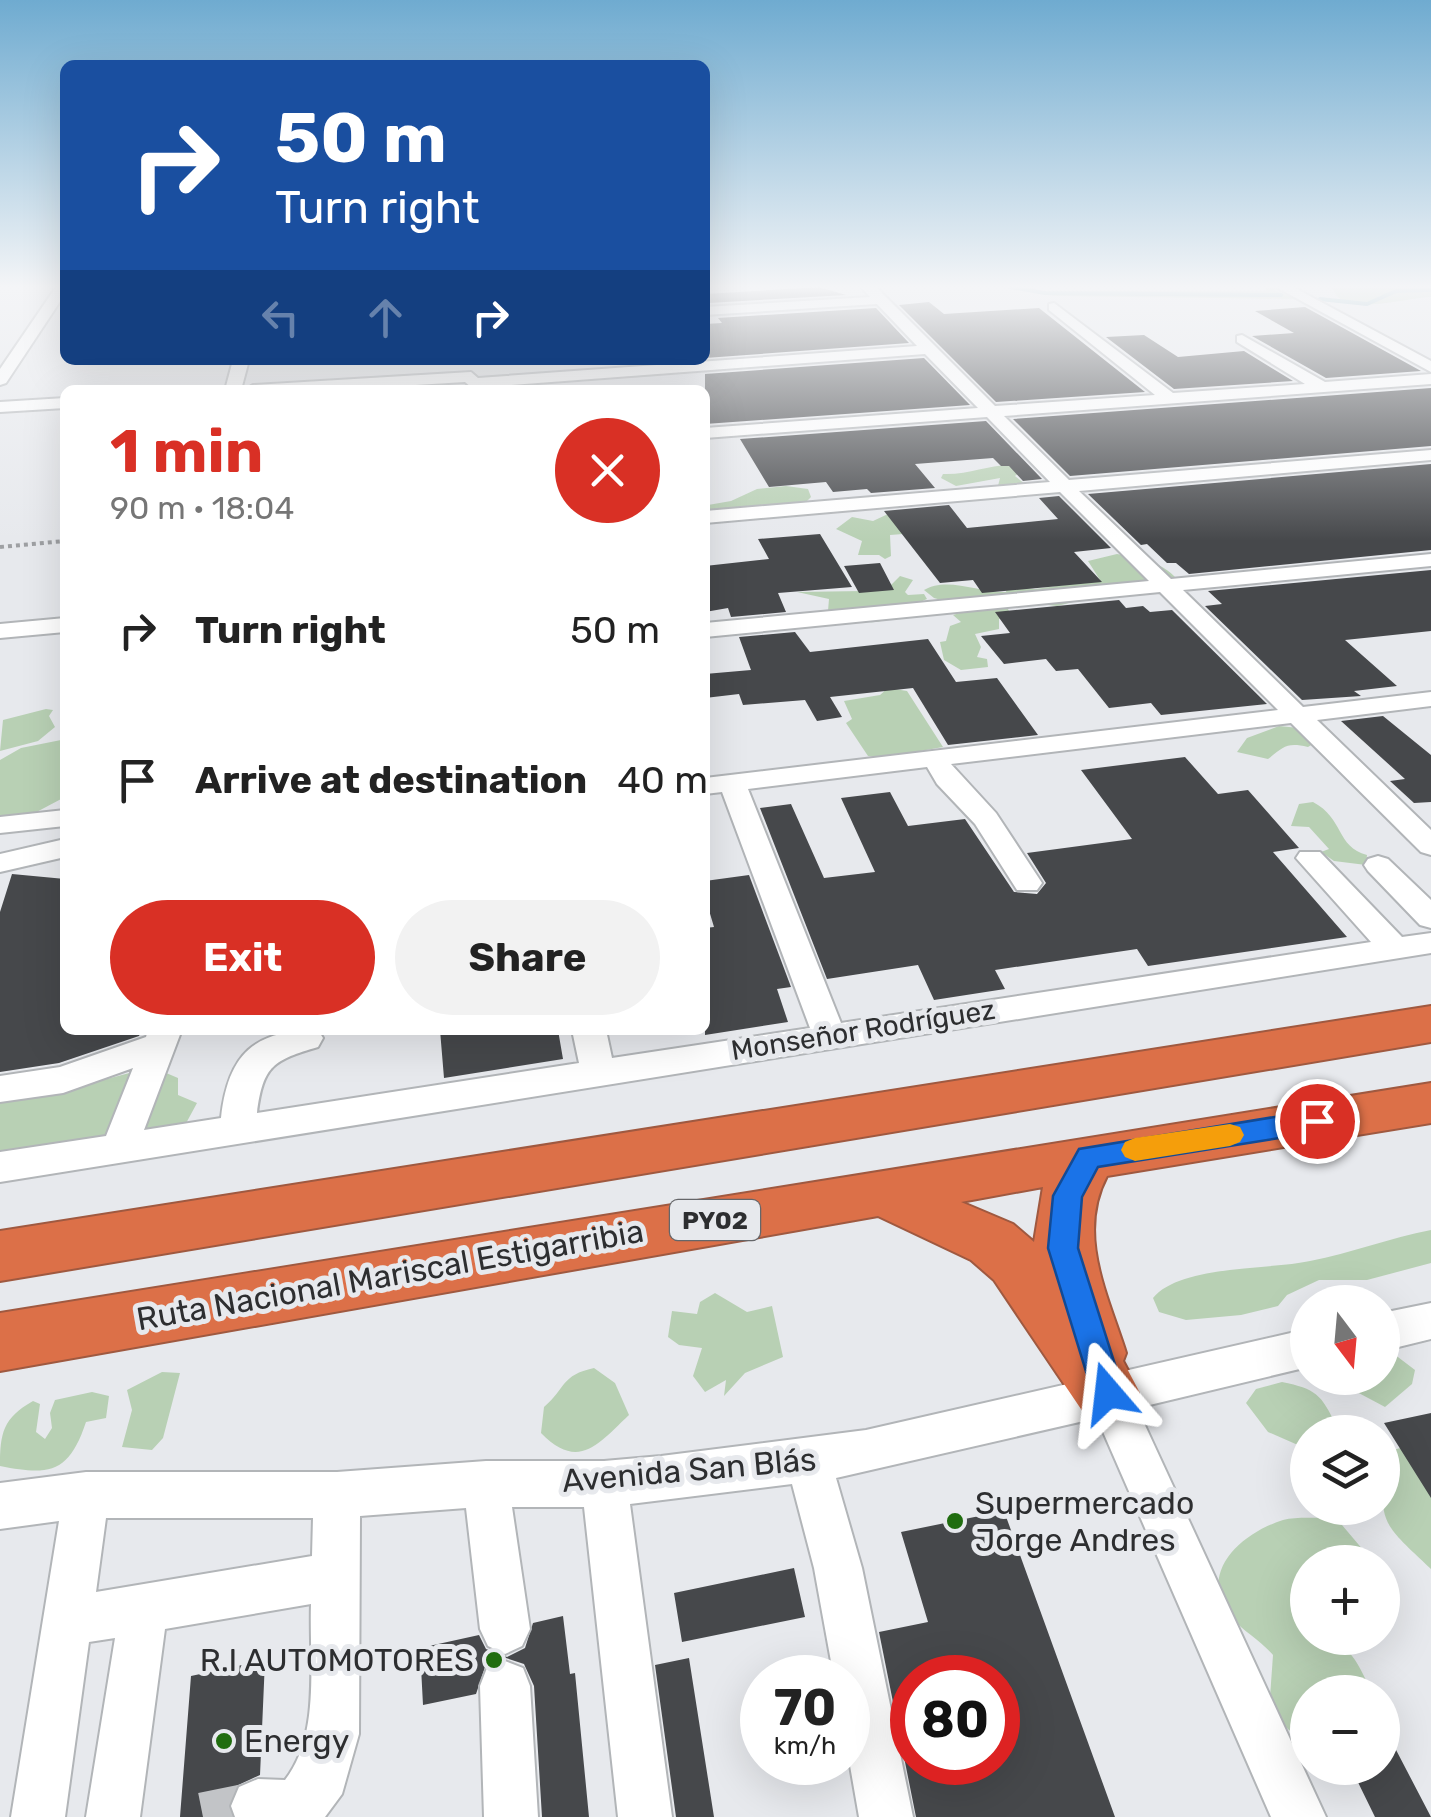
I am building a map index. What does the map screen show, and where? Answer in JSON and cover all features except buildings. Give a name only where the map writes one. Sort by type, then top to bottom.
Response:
[{"type":"highway","points":[[0,1256],[1431,1024]]},
{"type":"highway","name":"Ruta Nacional Mariscal Estigarribia","points":[[0,1342],[1089,1157],[1431,1103]]},
{"type":"highway","points":[[1089,1157],[1067,1196],[1063,1248],[1108,1393]]},
{"type":"highway","points":[[881,1192],[992,1242],[1015,1262],[1108,1393]]},
{"type":"street","points":[[337,385],[560,372]]},
{"type":"street","points":[[953,372],[1431,846]]},
{"type":"street","points":[[1137,372],[1170,398]]},
{"type":"street","points":[[1296,372],[1322,388]]},
{"type":"street","points":[[710,433],[1431,378]]},
{"type":"street","points":[[0,408],[60,403]]},
{"type":"street","points":[[710,518],[1431,455]]},
{"type":"street","points":[[710,630],[1431,560]]},
{"type":"street","points":[[0,631],[60,625]]},
{"type":"street","points":[[828,1035],[718,784],[1431,699]]},
{"type":"street","points":[[934,758],[946,778],[986,819],[1028,883]]},
{"type":"street","points":[[0,825],[60,818]]},
{"type":"street","points":[[29,855],[60,822]]},
{"type":"street","points":[[0,862],[60,849]]},
{"type":"street","points":[[1310,858],[1394,948]]},
{"type":"street","points":[[1378,865],[1431,918]]},
{"type":"street","name":"Monseñor Rodríguez","points":[[0,1167],[1431,943]]},
{"type":"street","points":[[590,1035],[598,1072]]},
{"type":"street","points":[[0,1088],[63,1080],[163,1037]]},
{"type":"street","points":[[118,1151],[163,1037]]},
{"type":"street","points":[[238,1131],[245,1075],[259,1056],[287,1041],[306,1038]]},
{"type":"street","points":[[1400,1328],[1431,1321]]},
{"type":"street","name":"Avenida San Blás","points":[[0,1506],[86,1495],[338,1494],[486,1484],[604,1484],[808,1460],[866,1452],[1290,1352]]},
{"type":"street","points":[[1108,1393],[1299,1817]]},
{"type":"street","points":[[808,1460],[838,1568],[886,1817]]},
{"type":"street","points":[[486,1484],[505,1629]]},
{"type":"street","points":[[604,1484],[645,1817]]},
{"type":"street","points":[[258,1806],[298,1808],[323,1776],[333,1734],[338,1494]]},
{"type":"street","points":[[38,1817],[86,1495]]},
{"type":"street","points":[[66,1621],[336,1576]]},
{"type":"street","points":[[113,1817],[144,1606]]},
{"type":"street","points":[[505,1686],[512,1817]]},
{"type":"path","points":[[0,548],[60,542]]},
{"type":"green space","points":[[1012,465],[1022,471],[1015,476],[1026,485],[1024,491],[998,486],[1000,478],[956,486],[941,478],[943,474]]},
{"type":"green space","points":[[757,489],[808,489],[811,497],[801,507],[710,513],[710,505],[731,501]]},
{"type":"green space","points":[[888,514],[929,532],[890,535],[891,556],[885,559],[879,555],[858,555],[862,541],[836,529],[852,517],[873,521]]},
{"type":"green space","points":[[1117,554],[1163,568],[1184,589],[1093,597],[1057,606],[1023,596],[952,603],[934,598],[924,590],[953,585],[1006,592],[1007,586],[1035,589],[1100,580],[1088,561]]},
{"type":"green space","points":[[900,576],[913,580],[905,592],[908,595],[924,594],[927,599],[876,622],[831,613],[829,599],[797,592],[864,591],[891,585]]},
{"type":"green space","points":[[1007,607],[1011,615],[999,619],[999,629],[975,634],[981,647],[977,657],[987,659],[988,667],[961,670],[944,660],[940,642],[946,641],[950,626],[961,622],[953,615],[973,609]]},
{"type":"green space","points":[[888,688],[907,691],[943,747],[881,758],[868,756],[846,723],[852,719],[844,701],[880,695]]},
{"type":"green space","points":[[53,710],[49,716],[55,727],[38,741],[0,751],[3,720]]},
{"type":"green space","points":[[1279,726],[1299,728],[1316,742],[1308,747],[1286,747],[1268,759],[1237,752],[1247,738]]},
{"type":"green space","points":[[60,740],[60,800],[29,816],[0,815],[0,760],[21,748]]},
{"type":"green space","points":[[1313,802],[1330,816],[1350,846],[1367,855],[1366,865],[1334,861],[1321,852],[1329,849],[1309,827],[1291,826],[1299,804]]},
{"type":"green space","points":[[152,1067],[178,1078],[178,1095],[197,1103],[184,1127],[0,1153],[0,1097],[73,1088]]},
{"type":"green space","points":[[1431,1230],[1431,1263],[1367,1280],[1319,1280],[1308,1285],[1290,1285],[1290,1294],[1278,1306],[1241,1315],[1186,1320],[1159,1312],[1153,1298],[1166,1287],[1204,1274],[1310,1261]]},
{"type":"green space","points":[[715,1293],[747,1312],[772,1306],[783,1357],[745,1373],[724,1396],[726,1380],[705,1392],[693,1376],[702,1348],[679,1345],[668,1337],[672,1311],[697,1314],[700,1302]]},
{"type":"green space","points":[[1400,1359],[1415,1370],[1412,1384],[1400,1394]]},
{"type":"green space","points":[[594,1368],[615,1383],[629,1415],[588,1449],[567,1451],[541,1433],[544,1407],[569,1378]]},
{"type":"green space","points":[[162,1372],[180,1373],[163,1438],[152,1450],[122,1447],[132,1410],[127,1390]]},
{"type":"green space","points":[[1282,1382],[1290,1384],[1290,1395],[1316,1395],[1331,1415],[1290,1415],[1290,1442],[1268,1432],[1246,1403],[1256,1389]]},
{"type":"green space","points":[[92,1392],[109,1396],[106,1418],[86,1422],[65,1461],[32,1471],[0,1466],[5,1428],[23,1407],[33,1401],[40,1404],[36,1432],[45,1439],[52,1428],[50,1413],[55,1400]]},
{"type":"green space","points":[[1362,1395],[1399,1395],[1385,1407]]},
{"type":"green space","points":[[1407,1446],[1431,1480],[1431,1569],[1390,1525],[1400,1525],[1400,1448]]},
{"type":"green space","points":[[1290,1519],[1290,1525],[1342,1525],[1359,1545],[1290,1545],[1290,1655],[1351,1655],[1364,1675],[1290,1675],[1290,1731],[1269,1711],[1273,1655],[1232,1618],[1218,1586],[1228,1557],[1239,1545]]},
{"type":"tunnel","points":[[203,1817],[258,1806]]},
{"type":"slow traffic","points":[[1135,1150],[1230,1135]]},
{"type":"place","name":"Supermercado Jorge Andres","points":[[955,1521]]},
{"type":"place","name":"R.I AUTOMOTORES","points":[[494,1660]]},
{"type":"place","name":"Energy","points":[[224,1741]]},
{"type":"route","points":[[1108,1393],[1063,1248],[1067,1196],[1089,1157],[1317,1121]]}]
